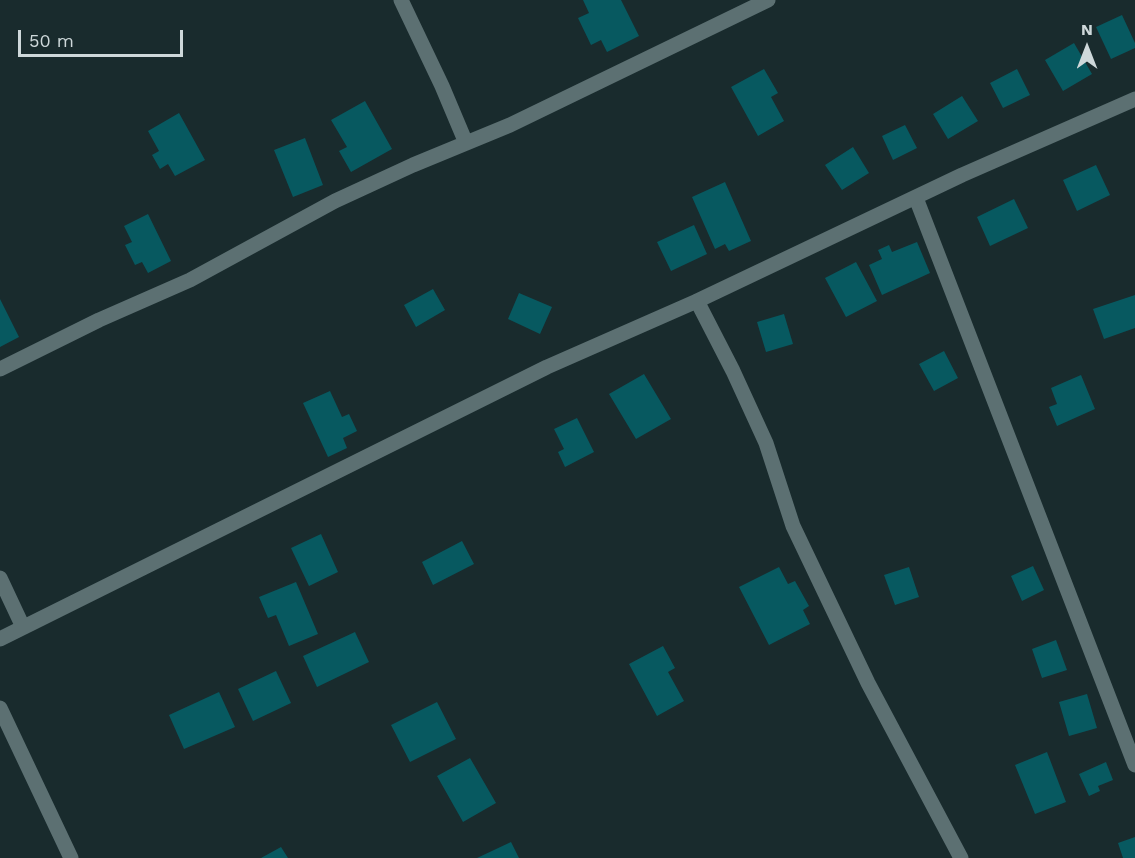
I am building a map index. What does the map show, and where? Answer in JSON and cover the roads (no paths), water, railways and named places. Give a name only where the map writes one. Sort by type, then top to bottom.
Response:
[{"type":"street","points":[[401,0],[466,143]]},
{"type":"street","points":[[0,369],[99,320],[190,280],[335,201],[510,125],[768,0]]},
{"type":"street","points":[[0,639],[547,367],[697,301],[962,175],[1135,99]]},
{"type":"street","points":[[916,198],[1135,765]]},
{"type":"street","points":[[697,301],[766,443],[793,526],[868,683],[961,858]]},
{"type":"street","points":[[0,578],[23,627]]},
{"type":"street","points":[[0,708],[71,858]]}]
